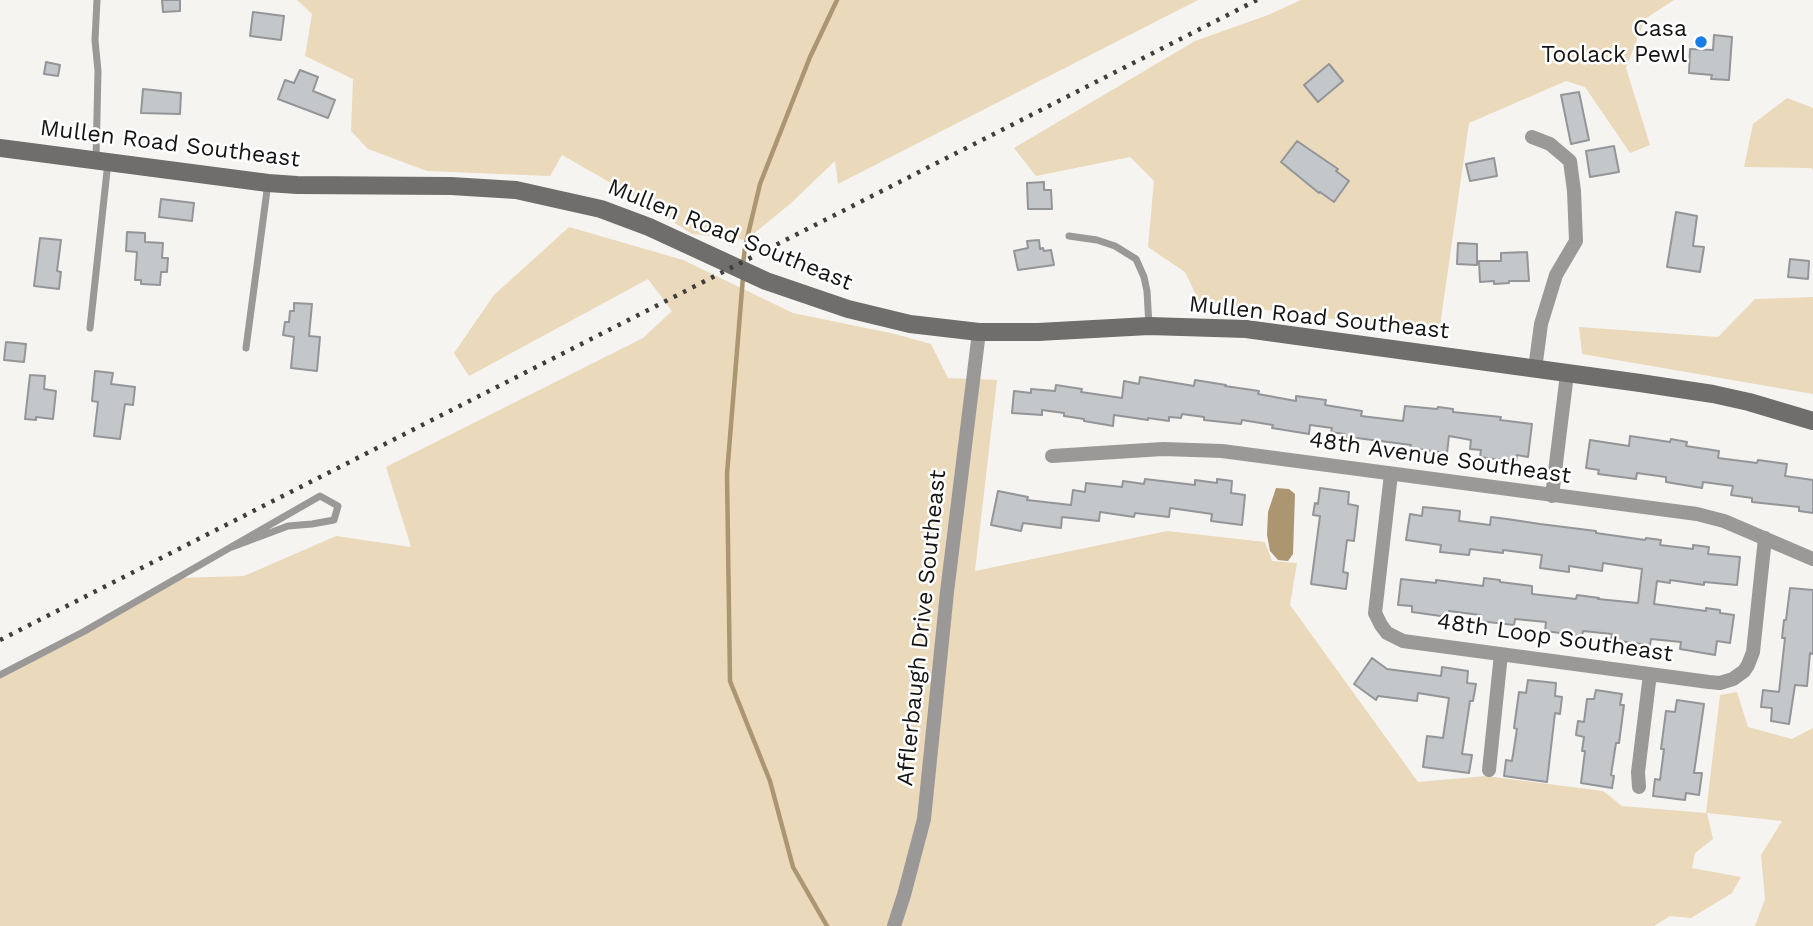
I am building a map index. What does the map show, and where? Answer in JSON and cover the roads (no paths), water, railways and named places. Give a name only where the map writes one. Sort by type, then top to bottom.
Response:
[{"type":"street","points":[[1532,137],[1550,144],[1570,161],[1576,241],[1556,275],[1541,324],[1535,369]]},
{"type":"street","name":"Mullen Road Southeast","points":[[0,148],[268,183],[451,186],[516,190],[601,209],[649,227],[766,281],[848,309],[931,327],[979,332],[1149,326],[1246,329],[1713,394],[1813,421]]},
{"type":"street","name":"Afflerbaugh Drive Southeast","points":[[894,926],[924,819],[947,592],[979,332]]},
{"type":"street","points":[[1552,496],[1567,374]]},
{"type":"street","name":"48th Avenue Southeast","points":[[1052,456],[1163,449],[1222,451],[1697,514],[1724,521],[1813,559]]},
{"type":"street","name":"48th Loop Southeast","points":[[1391,474],[1375,613],[1387,633],[1403,641],[1720,683],[1733,679],[1744,671],[1751,659],[1765,538]]},
{"type":"street","points":[[1489,770],[1501,653]]},
{"type":"street","points":[[1639,787],[1638,772],[1650,674]]},
{"type":"lane","points":[[90,328],[102,162],[95,40],[97,0]]},
{"type":"lane","points":[[246,348],[268,183]]},
{"type":"lane","points":[[1069,236],[1115,246],[1136,259],[1147,291],[1149,326]]},
{"type":"lane","points":[[0,675],[83,632],[320,496],[338,506],[334,520],[288,526],[232,547]]},
{"type":"waterway","points":[[743,265],[760,184],[810,57],[837,0]]},
{"type":"waterway","points":[[743,277],[727,474],[730,681],[770,781],[793,867],[827,926]]},
{"type":"railway","points":[[0,640],[1257,0]]},
{"type":"place","name":"Casa Toolack Pewl","points":[[1701,42]]}]
